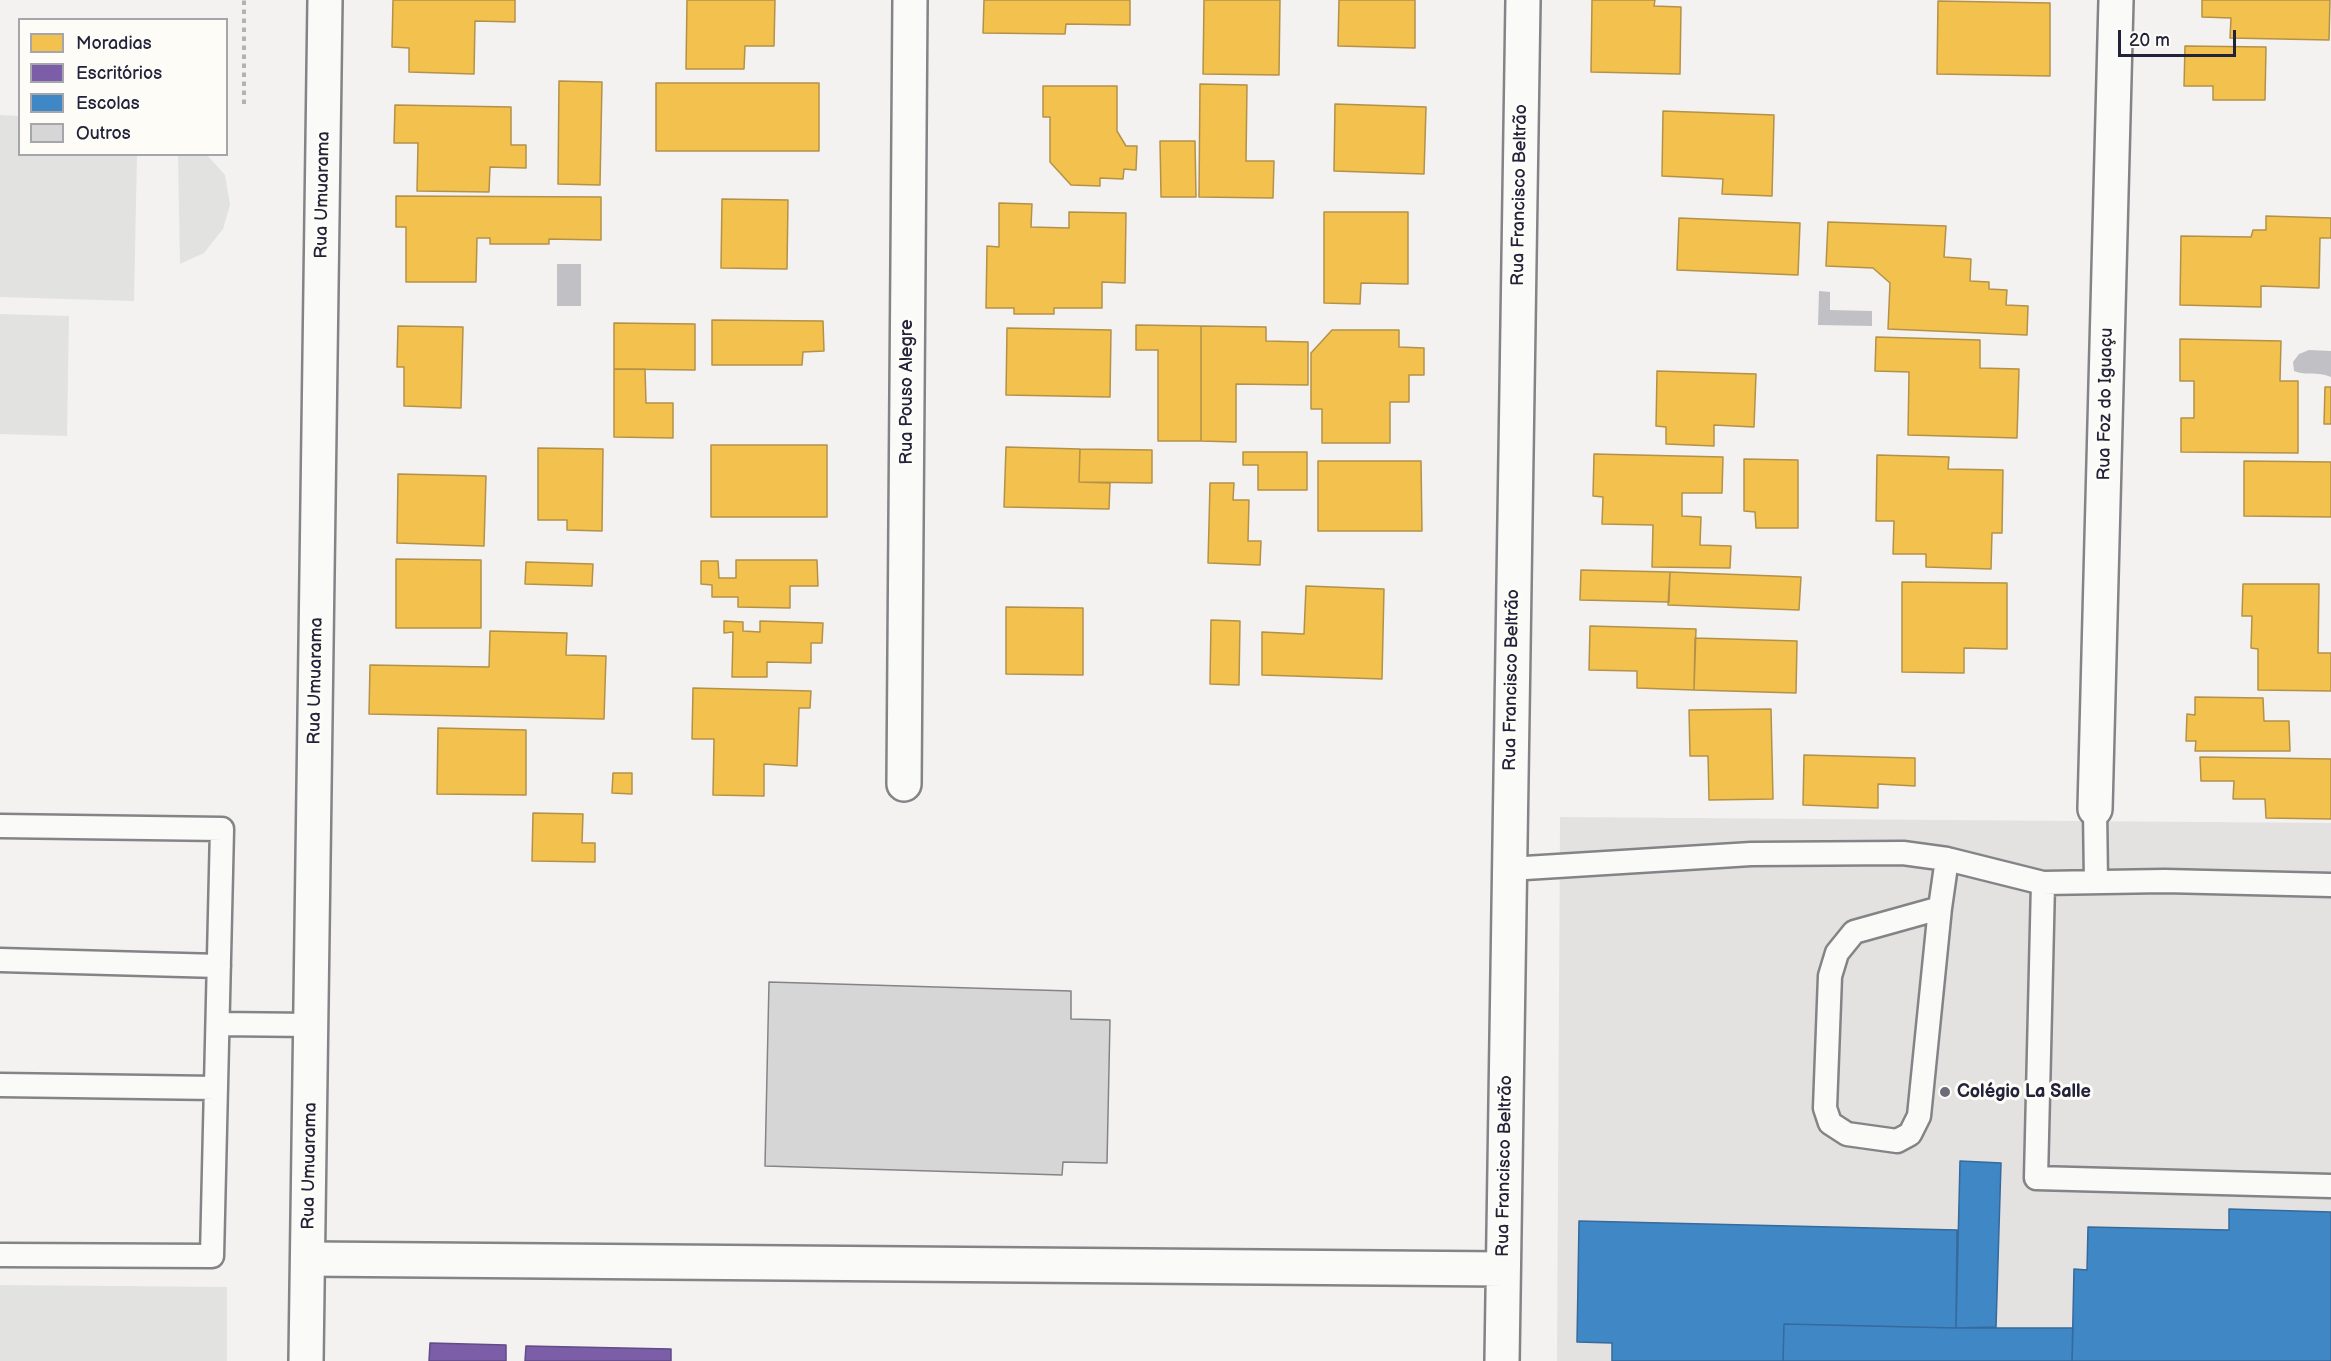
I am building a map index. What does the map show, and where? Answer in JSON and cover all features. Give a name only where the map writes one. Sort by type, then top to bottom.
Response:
[{"type":"street","name":"Rua Umuarama","points":[[306,1361],[325,0]]},
{"type":"street","name":"Rua Pouso Alegre","points":[[904,784],[910,0]]},
{"type":"street","name":"Rua Francisco Beltrão","points":[[1502,1361],[1523,0]]},
{"type":"street","name":"Rua Foz do Iguaçu","points":[[2096,809],[2116,0]]},
{"type":"street","points":[[308,1260],[1503,1269]]},
{"type":"lane","points":[[2096,809],[2096,882]]},
{"type":"lane","points":[[0,826],[222,829],[212,1256],[0,1255]]},
{"type":"lane","points":[[1509,869],[1751,854],[1903,853],[1947,859],[2043,883],[2165,881],[2331,885]]},
{"type":"lane","points":[[1940,908],[1854,932],[1837,953],[1830,975],[1825,1108],[1830,1123],[1847,1134],[1897,1141],[1910,1134],[1919,1116],[1947,859]]},
{"type":"lane","points":[[2043,883],[2036,1178],[2331,1186]]},
{"type":"lane","points":[[0,960],[219,966]]},
{"type":"lane","points":[[218,1024],[312,1025]]},
{"type":"lane","points":[[0,1085],[216,1088]]},
{"type":"path","points":[[243,104],[244,0]]},
{"type":"shaded area","points":[[0,115],[18,116],[18,156],[137,156],[134,301],[0,297]]},
{"type":"shaded area","points":[[178,156],[208,156],[225,175],[230,205],[223,229],[204,253],[180,264]]},
{"type":"shaded area","points":[[557,264],[581,264],[581,306],[557,306]]},
{"type":"shaded area","points":[[1819,291],[1830,292],[1830,310],[1872,311],[1872,326],[1818,325]]},
{"type":"shaded area","points":[[0,314],[69,316],[67,436],[0,434]]},
{"type":"shaded area","points":[[2309,350],[2331,351],[2331,377],[2294,371],[2293,362],[2299,354]]},
{"type":"shaded area","name":"Colégio La Salle","points":[[1560,817],[2331,823],[2331,1361],[1557,1361]]},
{"type":"shaded area","points":[[0,1285],[227,1287],[227,1361],[0,1361]]},
{"type":"building: Moradias","points":[[393,0],[515,0],[515,22],[475,21],[474,74],[409,72],[409,48],[392,47]]},
{"type":"building: Moradias","points":[[687,0],[775,0],[774,46],[745,46],[744,69],[686,69]]},
{"type":"building: Moradias","points":[[984,0],[1130,0],[1130,25],[1066,24],[1065,34],[983,33]]},
{"type":"building: Moradias","points":[[1204,0],[1280,0],[1279,75],[1203,74]]},
{"type":"building: Moradias","points":[[1339,0],[1415,0],[1415,48],[1338,46]]},
{"type":"building: Moradias","points":[[1592,0],[1655,0],[1654,6],[1681,7],[1680,74],[1591,72]]},
{"type":"building: Moradias","points":[[2202,0],[2330,0],[2329,40],[2230,38],[2231,18],[2202,17]]},
{"type":"building: Moradias","points":[[1938,1],[2050,3],[2050,76],[1937,74]]},
{"type":"building: Moradias","points":[[2185,46],[2266,47],[2265,100],[2213,100],[2213,86],[2184,86]]},
{"type":"building: Moradias","points":[[559,81],[602,82],[600,185],[558,184]]},
{"type":"building: Moradias","points":[[656,83],[819,83],[819,151],[656,151]]},
{"type":"building: Moradias","points":[[1200,84],[1247,85],[1246,161],[1274,161],[1273,198],[1199,197]]},
{"type":"building: Moradias","points":[[1043,86],[1117,86],[1117,131],[1126,146],[1137,146],[1136,170],[1124,169],[1123,179],[1100,178],[1100,186],[1071,185],[1050,162],[1050,117],[1043,117]]},
{"type":"building: Moradias","points":[[1335,104],[1426,107],[1424,174],[1334,171]]},
{"type":"building: Moradias","points":[[395,105],[511,107],[511,145],[526,145],[526,168],[490,167],[489,192],[417,191],[418,143],[394,143]]},
{"type":"building: Moradias","points":[[1663,111],[1774,115],[1772,196],[1722,194],[1723,179],[1662,176]]},
{"type":"building: Moradias","points":[[1160,141],[1195,141],[1196,197],[1161,197]]},
{"type":"building: Moradias","points":[[396,196],[601,197],[601,240],[549,239],[549,244],[490,244],[490,238],[477,238],[476,282],[406,282],[406,227],[396,227]]},
{"type":"building: Moradias","points":[[722,199],[788,200],[787,269],[721,268]]},
{"type":"building: Moradias","points":[[999,203],[1032,204],[1031,227],[1069,228],[1069,212],[1126,213],[1125,283],[1102,282],[1102,308],[1054,308],[1054,314],[1014,314],[1014,308],[986,308],[987,246],[999,247]]},
{"type":"building: Moradias","points":[[1324,212],[1408,212],[1408,284],[1361,283],[1360,304],[1324,303]]},
{"type":"building: Moradias","points":[[2266,216],[2331,218],[2331,238],[2320,238],[2319,288],[2261,286],[2261,307],[2180,305],[2181,236],[2251,237],[2253,230],[2266,230]]},
{"type":"building: Moradias","points":[[1679,218],[1800,223],[1798,275],[1677,270]]},
{"type":"building: Moradias","points":[[1828,222],[1946,226],[1944,257],[1971,259],[1970,281],[1989,282],[1989,289],[2007,290],[2006,305],[2028,306],[2027,335],[1888,329],[1890,283],[1873,268],[1826,266]]},
{"type":"building: Moradias","points":[[712,320],[823,321],[824,351],[803,352],[802,365],[712,365]]},
{"type":"building: Moradias","points":[[614,323],[695,324],[695,370],[614,369]]},
{"type":"building: Moradias","points":[[1136,325],[1201,326],[1201,441],[1158,441],[1158,350],[1136,350]]},
{"type":"building: Moradias","points":[[398,326],[463,327],[461,408],[404,406],[404,367],[397,367]]},
{"type":"building: Moradias","points":[[1201,326],[1266,327],[1266,341],[1308,342],[1308,385],[1236,384],[1236,442],[1201,441]]},
{"type":"building: Moradias","points":[[1007,328],[1111,330],[1110,397],[1006,395]]},
{"type":"building: Moradias","points":[[1332,330],[1399,330],[1399,347],[1424,348],[1424,375],[1409,375],[1409,402],[1390,402],[1390,443],[1322,443],[1322,409],[1311,409],[1311,353]]},
{"type":"building: Moradias","points":[[1876,337],[1980,340],[1980,368],[2019,369],[2017,438],[1908,435],[1909,372],[1875,371]]},
{"type":"building: Moradias","points":[[2180,339],[2281,341],[2280,381],[2298,381],[2298,453],[2181,452],[2181,418],[2194,418],[2194,381],[2180,381]]},
{"type":"building: Moradias","points":[[614,369],[645,369],[646,403],[673,403],[673,438],[614,437]]},
{"type":"building: Moradias","points":[[1657,371],[1756,374],[1754,427],[1714,425],[1714,446],[1666,444],[1666,427],[1656,426]]},
{"type":"building: Moradias","points":[[2325,387],[2331,387],[2331,424],[2324,424]]},
{"type":"building: Moradias","points":[[711,445],[827,445],[827,517],[711,517]]},
{"type":"building: Moradias","points":[[1006,447],[1080,449],[1079,482],[1110,483],[1109,509],[1004,507]]},
{"type":"building: Moradias","points":[[538,448],[603,449],[602,531],[567,530],[567,520],[538,520]]},
{"type":"building: Moradias","points":[[1080,449],[1152,450],[1152,483],[1079,482]]},
{"type":"building: Moradias","points":[[1243,452],[1307,452],[1307,490],[1258,490],[1258,465],[1243,465]]},
{"type":"building: Moradias","points":[[1594,454],[1723,457],[1722,493],[1682,493],[1682,516],[1701,517],[1700,545],[1731,546],[1730,568],[1652,567],[1653,525],[1602,524],[1603,497],[1593,496]]},
{"type":"building: Moradias","points":[[1877,455],[1949,457],[1948,469],[2003,470],[2002,533],[1992,533],[1991,569],[1926,567],[1926,554],[1893,554],[1894,521],[1876,521]]},
{"type":"building: Moradias","points":[[1744,459],[1798,460],[1798,528],[1756,528],[1755,512],[1744,511]]},
{"type":"building: Moradias","points":[[1318,461],[1421,461],[1422,531],[1318,531]]},
{"type":"building: Moradias","points":[[2244,461],[2331,462],[2331,517],[2244,516]]},
{"type":"building: Moradias","points":[[398,474],[486,476],[484,546],[397,543]]},
{"type":"building: Moradias","points":[[1210,483],[1234,483],[1233,500],[1249,500],[1248,541],[1261,541],[1260,565],[1208,563]]},
{"type":"building: Moradias","points":[[396,559],[481,560],[481,628],[396,628]]},
{"type":"building: Moradias","points":[[736,560],[817,560],[818,586],[790,586],[790,608],[738,607],[738,597],[712,597],[712,585],[701,584],[701,561],[718,561],[719,578],[736,578]]},
{"type":"building: Moradias","points":[[526,562],[593,564],[592,586],[525,584]]},
{"type":"building: Moradias","points":[[1581,570],[1670,572],[1669,602],[1580,600]]},
{"type":"building: Moradias","points":[[1670,572],[1801,577],[1799,610],[1668,605]]},
{"type":"building: Moradias","points":[[1902,582],[2007,583],[2007,649],[1964,648],[1964,673],[1902,672]]},
{"type":"building: Moradias","points":[[2243,584],[2319,584],[2318,653],[2331,653],[2331,691],[2258,690],[2258,649],[2251,648],[2252,616],[2242,616]]},
{"type":"building: Moradias","points":[[1306,586],[1384,589],[1382,679],[1262,675],[1262,632],[1304,634]]},
{"type":"building: Moradias","points":[[1006,607],[1083,608],[1083,675],[1006,674]]},
{"type":"building: Moradias","points":[[1211,620],[1240,621],[1239,685],[1210,684]]},
{"type":"building: Moradias","points":[[724,621],[743,622],[743,631],[760,632],[760,621],[823,623],[822,643],[811,643],[811,663],[767,662],[767,677],[732,677],[733,632],[724,633]]},
{"type":"building: Moradias","points":[[1590,626],[1696,629],[1694,690],[1637,688],[1637,671],[1589,670]]},
{"type":"building: Moradias","points":[[490,631],[567,633],[566,655],[606,656],[604,719],[369,714],[370,665],[489,667]]},
{"type":"building: Moradias","points":[[1695,638],[1797,641],[1796,693],[1694,690]]},
{"type":"building: Moradias","points":[[693,688],[811,691],[810,708],[799,708],[797,766],[764,764],[764,796],[713,795],[714,739],[692,739]]},
{"type":"building: Moradias","points":[[2195,697],[2263,698],[2264,721],[2289,721],[2290,751],[2195,751],[2196,741],[2186,741],[2187,714],[2195,715]]},
{"type":"building: Moradias","points":[[1771,709],[1773,799],[1709,800],[1708,756],[1690,756],[1689,710]]},
{"type":"building: Moradias","points":[[438,728],[526,730],[526,795],[437,794]]},
{"type":"building: Moradias","points":[[1804,755],[1915,758],[1915,786],[1878,784],[1878,808],[1803,805]]},
{"type":"building: Moradias","points":[[2200,757],[2331,759],[2331,819],[2266,818],[2265,799],[2233,799],[2234,781],[2201,781]]},
{"type":"building: Moradias","points":[[613,773],[632,773],[632,794],[612,793]]},
{"type":"building: Moradias","points":[[533,813],[583,814],[582,843],[595,843],[595,862],[532,861]]},
{"type":"building: Escritórios","points":[[430,1343],[506,1345],[506,1361],[429,1361]]},
{"type":"building: Escritórios","points":[[526,1346],[671,1349],[671,1361],[525,1361]]},
{"type":"building: Escolas","points":[[1960,1161],[2001,1163],[1996,1327],[1956,1328]]},
{"type":"building: Escolas","points":[[2229,1209],[2331,1212],[2331,1361],[2072,1361],[2074,1269],[2087,1270],[2088,1227],[2229,1230]]},
{"type":"building: Escolas","points":[[1579,1221],[1957,1230],[1956,1328],[1784,1324],[1783,1361],[1612,1361],[1612,1343],[1577,1342]]},
{"type":"building: Escolas","points":[[1784,1324],[2073,1328],[2072,1361],[1783,1361]]},
{"type":"building: Outros","points":[[769,982],[1071,991],[1071,1019],[1110,1020],[1107,1163],[1063,1162],[1062,1175],[765,1166]]},
{"type":"place","name":"Colégio La Salle","points":[[1945,1092]]}]
